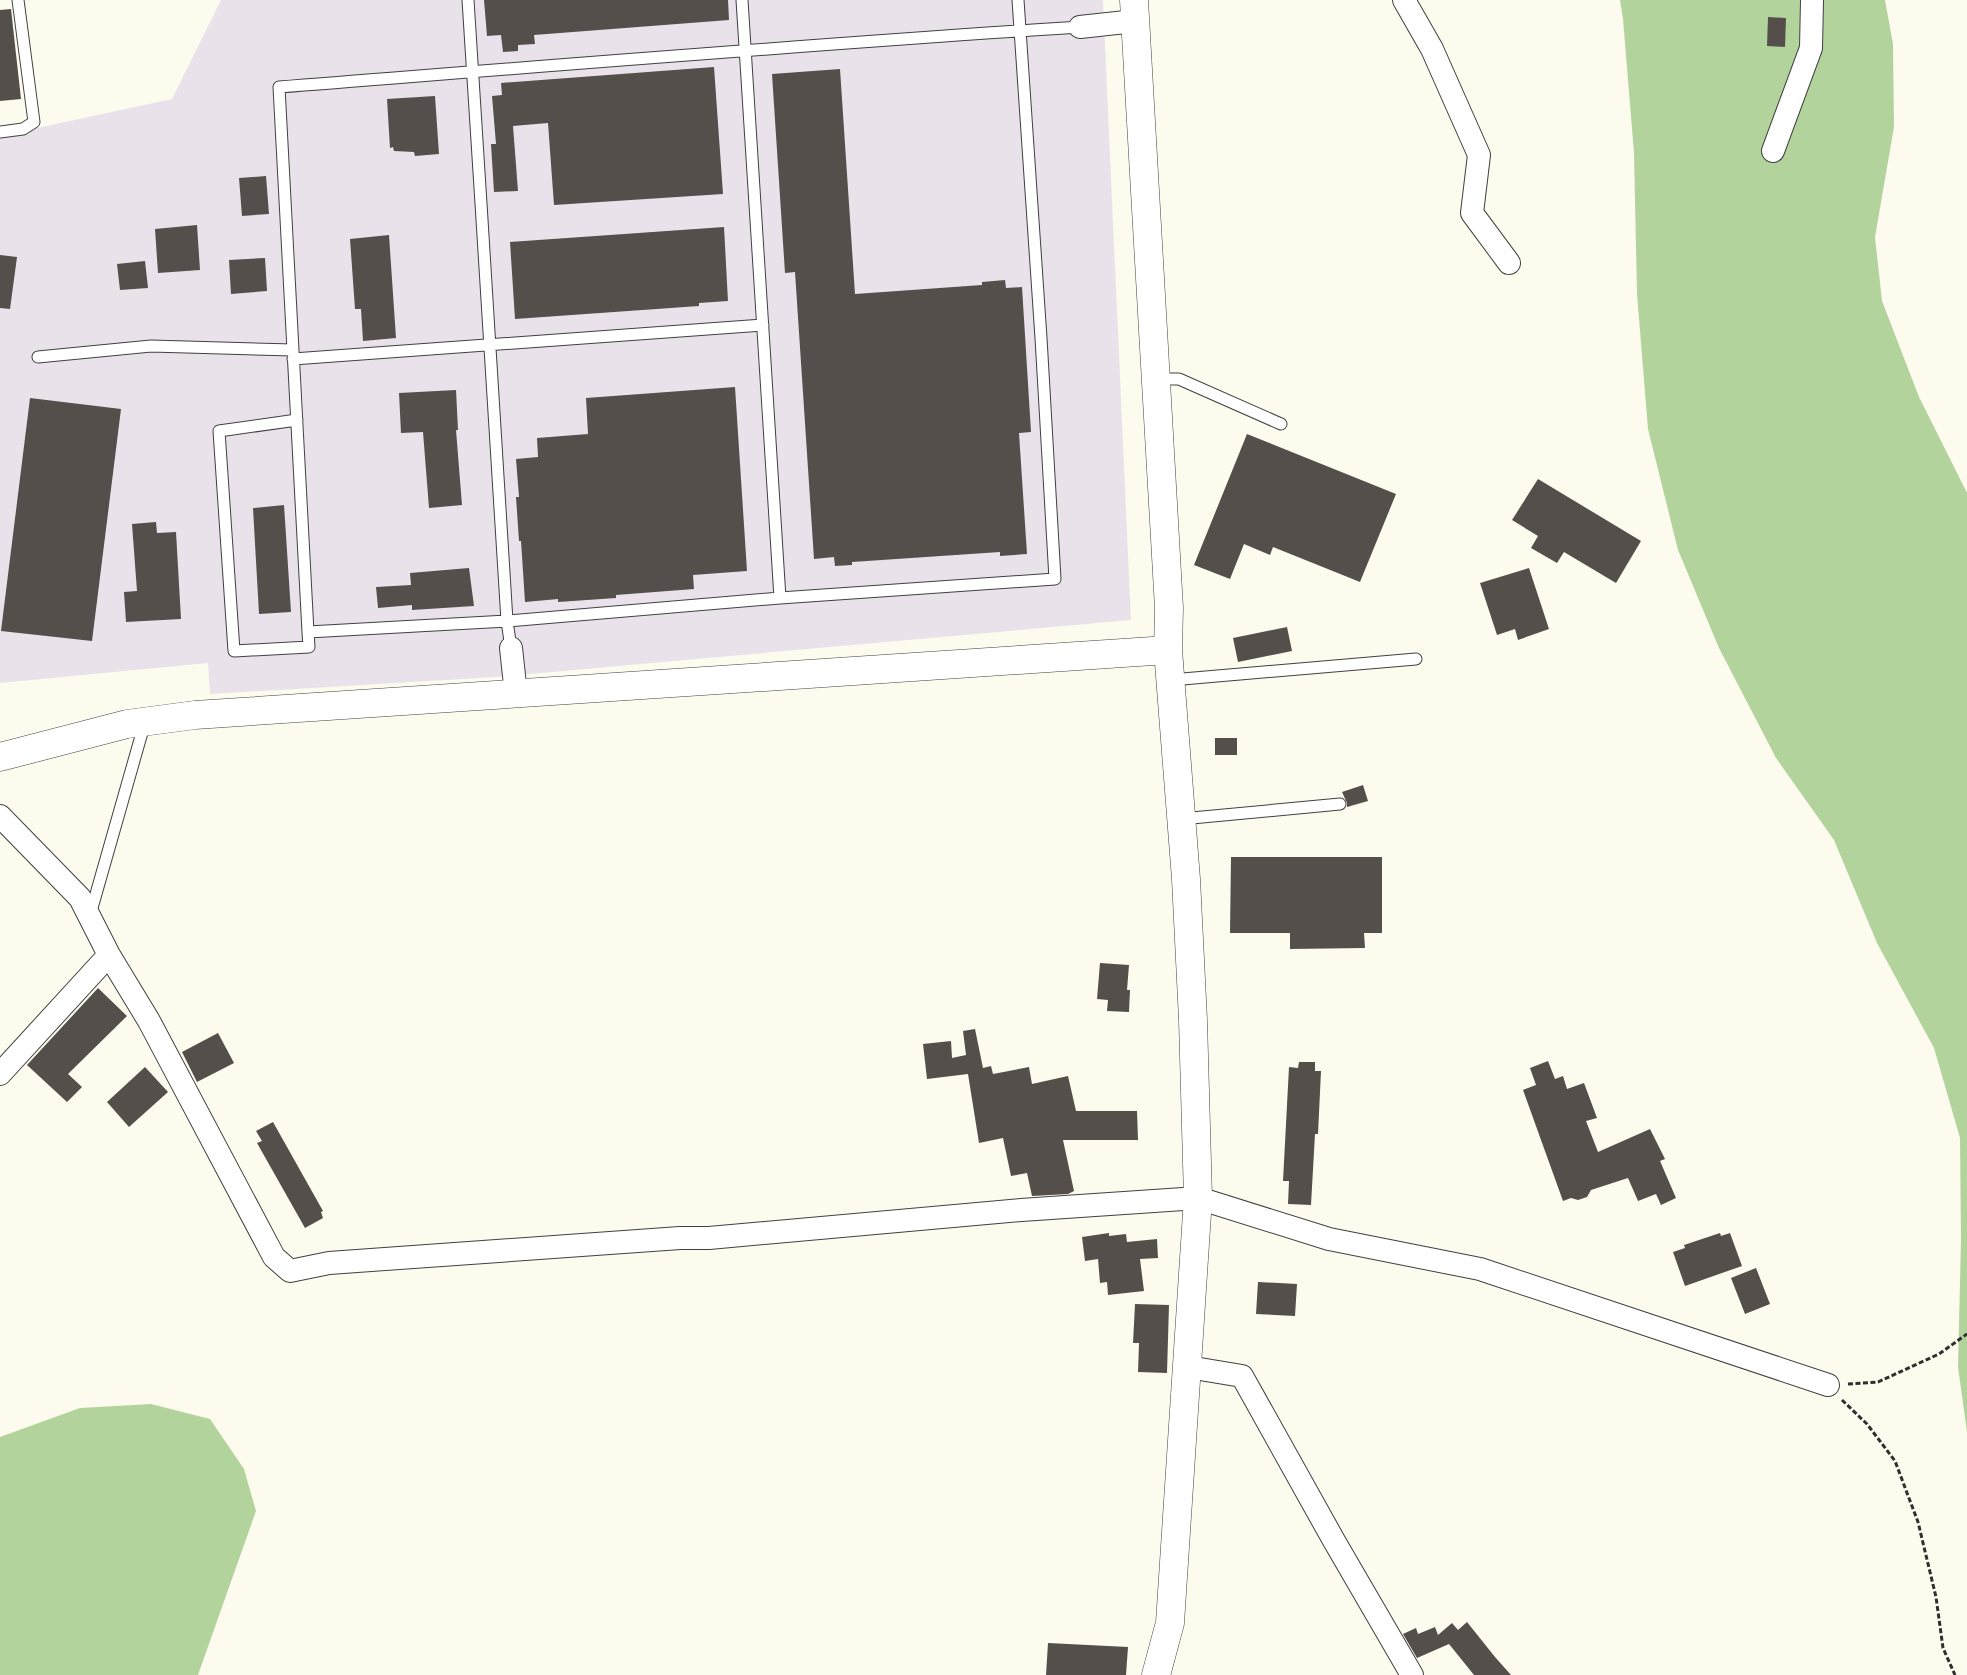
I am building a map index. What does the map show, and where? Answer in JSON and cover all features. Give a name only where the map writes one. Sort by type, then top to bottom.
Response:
[{"type":"street","points":[[1404,0],[1432,49],[1478,155],[1472,214],[1509,263]]},
{"type":"street","points":[[1773,152],[1811,48],[1812,0]]},
{"type":"street","points":[[1080,27],[1135,10],[1169,608],[1168,650],[1181,819],[1193,1020],[1198,1198],[1170,1623],[1156,1675]]},
{"type":"street","points":[[511,648],[516,694]]},
{"type":"street","points":[[0,757],[127,724],[195,715],[1168,650]]},
{"type":"street","points":[[0,816],[80,898],[109,955],[171,1063],[274,1256],[290,1271],[329,1263],[670,1239],[709,1238],[1021,1210],[1198,1198],[1329,1239],[1480,1269],[1828,1385]]},
{"type":"street","points":[[0,1074],[109,955]]},
{"type":"street","points":[[1188,1367],[1242,1376],[1412,1675]]},
{"type":"lane","points":[[0,132],[23,129],[34,122],[18,0]]},
{"type":"lane","points":[[468,0],[511,648]]},
{"type":"lane","points":[[742,0],[780,598]]},
{"type":"lane","points":[[308,632],[508,621],[780,598],[1055,579],[1018,0]]},
{"type":"lane","points":[[297,420],[219,431],[234,651],[309,647],[297,420],[293,355],[279,87],[1080,27]]},
{"type":"lane","points":[[38,357],[151,346],[293,355],[490,346],[763,324]]},
{"type":"lane","points":[[1156,379],[1179,379],[1281,424]]},
{"type":"lane","points":[[1171,680],[1416,659]]},
{"type":"lane","points":[[90,917],[145,722]]},
{"type":"lane","points":[[1181,819],[1340,804]]},
{"type":"path","points":[[1828,1385],[1878,1382],[1939,1354],[1967,1334]]},
{"type":"path","points":[[1828,1385],[1867,1424],[1895,1461],[1918,1522],[1936,1597],[1943,1648],[1955,1675]]},
{"type":"shaded area","points":[[221,0],[1103,0],[1131,620],[496,677],[210,694],[208,663],[0,683],[0,136],[172,99]]},
{"type":"green space","points":[[1620,0],[1885,0],[1893,44],[1894,127],[1875,237],[1882,301],[1919,397],[1967,493],[1967,1432],[1958,1367],[1961,1240],[1960,1138],[1934,1048],[1877,943],[1834,840],[1776,758],[1719,648],[1678,550],[1648,429],[1637,294],[1634,153]]},
{"type":"green space","points":[[151,1404],[210,1419],[244,1469],[256,1511],[198,1675],[0,1675],[0,1437],[80,1408]]},
{"type":"building","points":[[484,0],[728,0],[729,20],[534,35],[535,44],[518,45],[518,51],[503,52],[501,35],[487,36]]},
{"type":"building","points":[[11,9],[21,99],[0,101],[0,10]]},
{"type":"building","points":[[1768,17],[1786,18],[1785,47],[1767,46]]},
{"type":"building","points":[[714,67],[723,194],[554,205],[548,123],[513,126],[518,191],[494,192],[491,144],[496,144],[492,96],[502,95],[501,83]]},
{"type":"building","points":[[840,69],[855,294],[982,285],[982,282],[1005,280],[1006,288],[1022,287],[1031,432],[1019,433],[1027,554],[1000,556],[1000,552],[852,562],[852,565],[835,566],[834,557],[814,559],[795,272],[785,273],[772,74]]},
{"type":"building","points":[[435,96],[439,154],[415,156],[414,152],[394,151],[393,147],[390,148],[387,99]]},
{"type":"building","points":[[266,176],[269,214],[242,216],[239,178]]},
{"type":"building","points":[[197,225],[200,270],[158,273],[155,229]]},
{"type":"building","points":[[724,227],[728,301],[699,303],[699,306],[515,319],[510,242]]},
{"type":"building","points":[[389,235],[396,338],[363,341],[361,309],[355,309],[350,239]]},
{"type":"building","points":[[0,255],[17,257],[10,309],[0,308]]},
{"type":"building","points":[[265,258],[267,291],[231,294],[229,260]]},
{"type":"building","points":[[145,261],[148,288],[120,290],[117,264]]},
{"type":"building","points":[[735,387],[747,571],[693,575],[694,589],[616,595],[616,598],[558,602],[558,599],[525,602],[516,497],[519,497],[516,459],[538,457],[537,438],[588,434],[586,398]]},
{"type":"building","points":[[456,390],[458,430],[456,430],[462,505],[429,508],[423,432],[401,433],[399,393]]},
{"type":"building","points":[[30,398],[121,409],[92,641],[1,631]]},
{"type":"building","points":[[1247,434],[1396,494],[1360,582],[1273,547],[1270,555],[1244,544],[1230,579],[1194,565]]},
{"type":"building","points":[[1538,479],[1641,541],[1616,583],[1564,552],[1557,563],[1531,548],[1538,536],[1512,520]]},
{"type":"building","points":[[284,505],[291,612],[259,614],[253,508]]},
{"type":"building","points":[[156,522],[157,533],[176,532],[181,619],[126,622],[124,592],[137,591],[132,524]]},
{"type":"building","points":[[469,568],[474,606],[412,610],[412,605],[378,608],[376,587],[411,585],[410,573]]},
{"type":"building","points":[[1529,568],[1549,629],[1518,640],[1515,629],[1497,635],[1480,583]]},
{"type":"building","points":[[1287,627],[1292,651],[1238,662],[1233,638]]},
{"type":"building","points":[[1215,738],[1237,738],[1237,755],[1215,755]]},
{"type":"building","points":[[1363,785],[1368,801],[1347,807],[1342,792]]},
{"type":"building","points":[[1231,857],[1382,857],[1382,933],[1364,933],[1365,948],[1290,949],[1290,933],[1230,933]]},
{"type":"building","points":[[1100,963],[1129,965],[1127,990],[1130,990],[1129,1012],[1107,1011],[1108,1000],[1097,999]]},
{"type":"building","points":[[98,988],[127,1016],[68,1074],[82,1087],[67,1102],[27,1065]]},
{"type":"building","points":[[975,1029],[983,1068],[991,1066],[993,1074],[1029,1067],[1032,1084],[1068,1076],[1076,1111],[1137,1111],[1138,1140],[1063,1140],[1074,1191],[1068,1194],[1032,1196],[1027,1173],[1011,1176],[1003,1138],[979,1143],[968,1074],[927,1079],[923,1044],[951,1041],[952,1058],[966,1055],[963,1031]]},
{"type":"building","points":[[218,1033],[234,1063],[197,1082],[182,1052]]},
{"type":"building","points":[[1548,1061],[1555,1079],[1563,1076],[1567,1089],[1584,1083],[1597,1118],[1586,1121],[1598,1152],[1650,1129],[1665,1159],[1660,1161],[1676,1198],[1661,1205],[1656,1194],[1638,1201],[1628,1178],[1591,1190],[1587,1197],[1578,1200],[1571,1198],[1563,1201],[1523,1090],[1536,1085],[1530,1068]]},
{"type":"building","points":[[1299,1062],[1315,1062],[1315,1071],[1321,1071],[1318,1134],[1315,1134],[1311,1205],[1288,1204],[1289,1181],[1283,1181],[1289,1067],[1298,1068]]},
{"type":"building","points":[[145,1067],[168,1092],[129,1127],[107,1102]]},
{"type":"building","points":[[273,1122],[323,1211],[321,1212],[323,1218],[305,1228],[257,1143],[262,1141],[256,1131]]},
{"type":"building","points":[[1109,1233],[1109,1236],[1126,1234],[1127,1242],[1157,1239],[1158,1258],[1140,1259],[1144,1291],[1108,1295],[1107,1282],[1100,1283],[1098,1259],[1085,1261],[1082,1237]]},
{"type":"building","points":[[1720,1233],[1721,1236],[1730,1233],[1742,1266],[1685,1286],[1673,1252],[1685,1248],[1684,1245]]},
{"type":"building","points":[[1756,1268],[1770,1304],[1745,1314],[1731,1278]]},
{"type":"building","points":[[1258,1282],[1297,1284],[1295,1316],[1256,1314]]},
{"type":"building","points":[[1135,1304],[1169,1305],[1167,1373],[1138,1372],[1139,1343],[1133,1343]]},
{"type":"building","points":[[1467,1622],[1511,1675],[1474,1675],[1449,1644],[1417,1658],[1403,1634],[1416,1628],[1418,1634],[1435,1627],[1438,1635],[1452,1623],[1458,1630]]},
{"type":"building","points":[[1048,1643],[1128,1647],[1126,1675],[1046,1675]]}]
